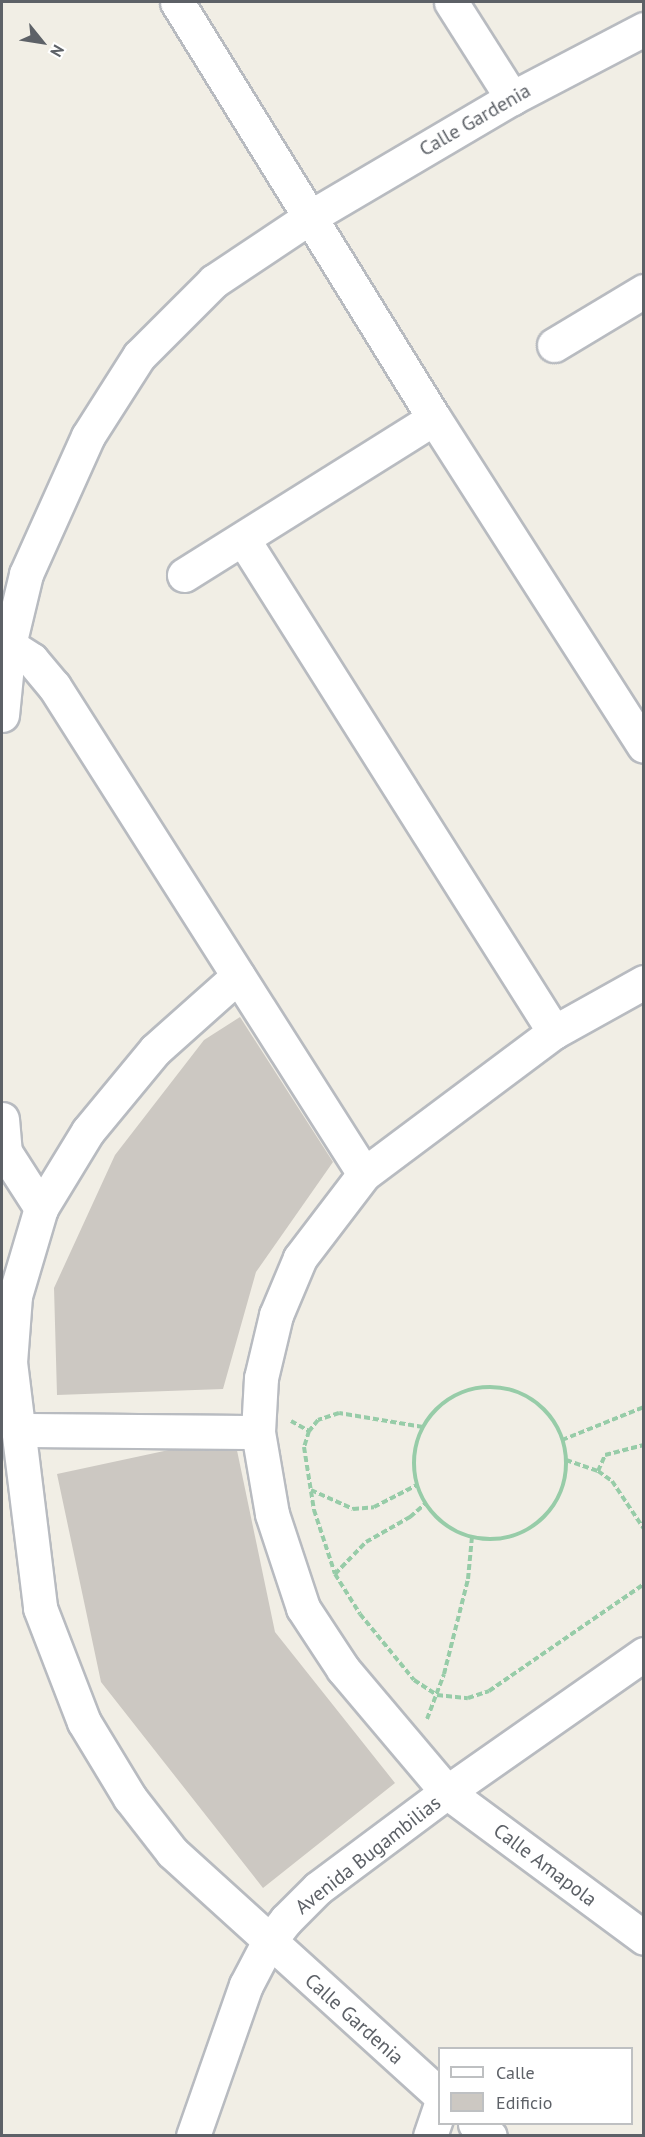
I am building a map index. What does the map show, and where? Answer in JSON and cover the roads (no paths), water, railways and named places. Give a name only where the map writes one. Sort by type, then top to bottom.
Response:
[{"type":"street","points":[[177,2],[434,418],[644,746]]},
{"type":"street","points":[[451,2],[512,98]]},
{"type":"street","name":"Calle Gardenia","points":[[2,715],[9,645],[26,574],[88,436],[139,356],[214,280],[310,217],[512,98],[644,29]]},
{"type":"street","points":[[554,345],[639,304]]},
{"type":"street","points":[[184,575],[434,418]]},
{"type":"street","points":[[243,539],[554,1032]]},
{"type":"street","points":[[9,645],[32,660],[54,686],[364,1174]]},
{"type":"street","name":"Calle Gardenia","points":[[238,976],[154,1050],[88,1131],[41,1208],[15,1296],[10,1362],[40,1608],[84,1722],[130,1798],[172,1852],[268,1943],[438,2093]]},
{"type":"street","name":"Calle Amapola","points":[[644,982],[554,1032],[364,1174],[300,1258],[276,1315],[261,1378],[258,1432],[272,1514],[303,1608],[343,1669],[447,1792],[644,1938]]},
{"type":"street","points":[[2,1119],[5,1152],[41,1208]]},
{"type":"street","points":[[18,1431],[258,1432]]},
{"type":"street","name":"Avenida Bugambilias","points":[[193,2136],[246,1985],[268,1943],[318,1888],[447,1792],[644,1654]]},
{"type":"street","points":[[430,2136],[438,2113]]},
{"type":"street","points":[[476,2125],[490,2136]]}]
